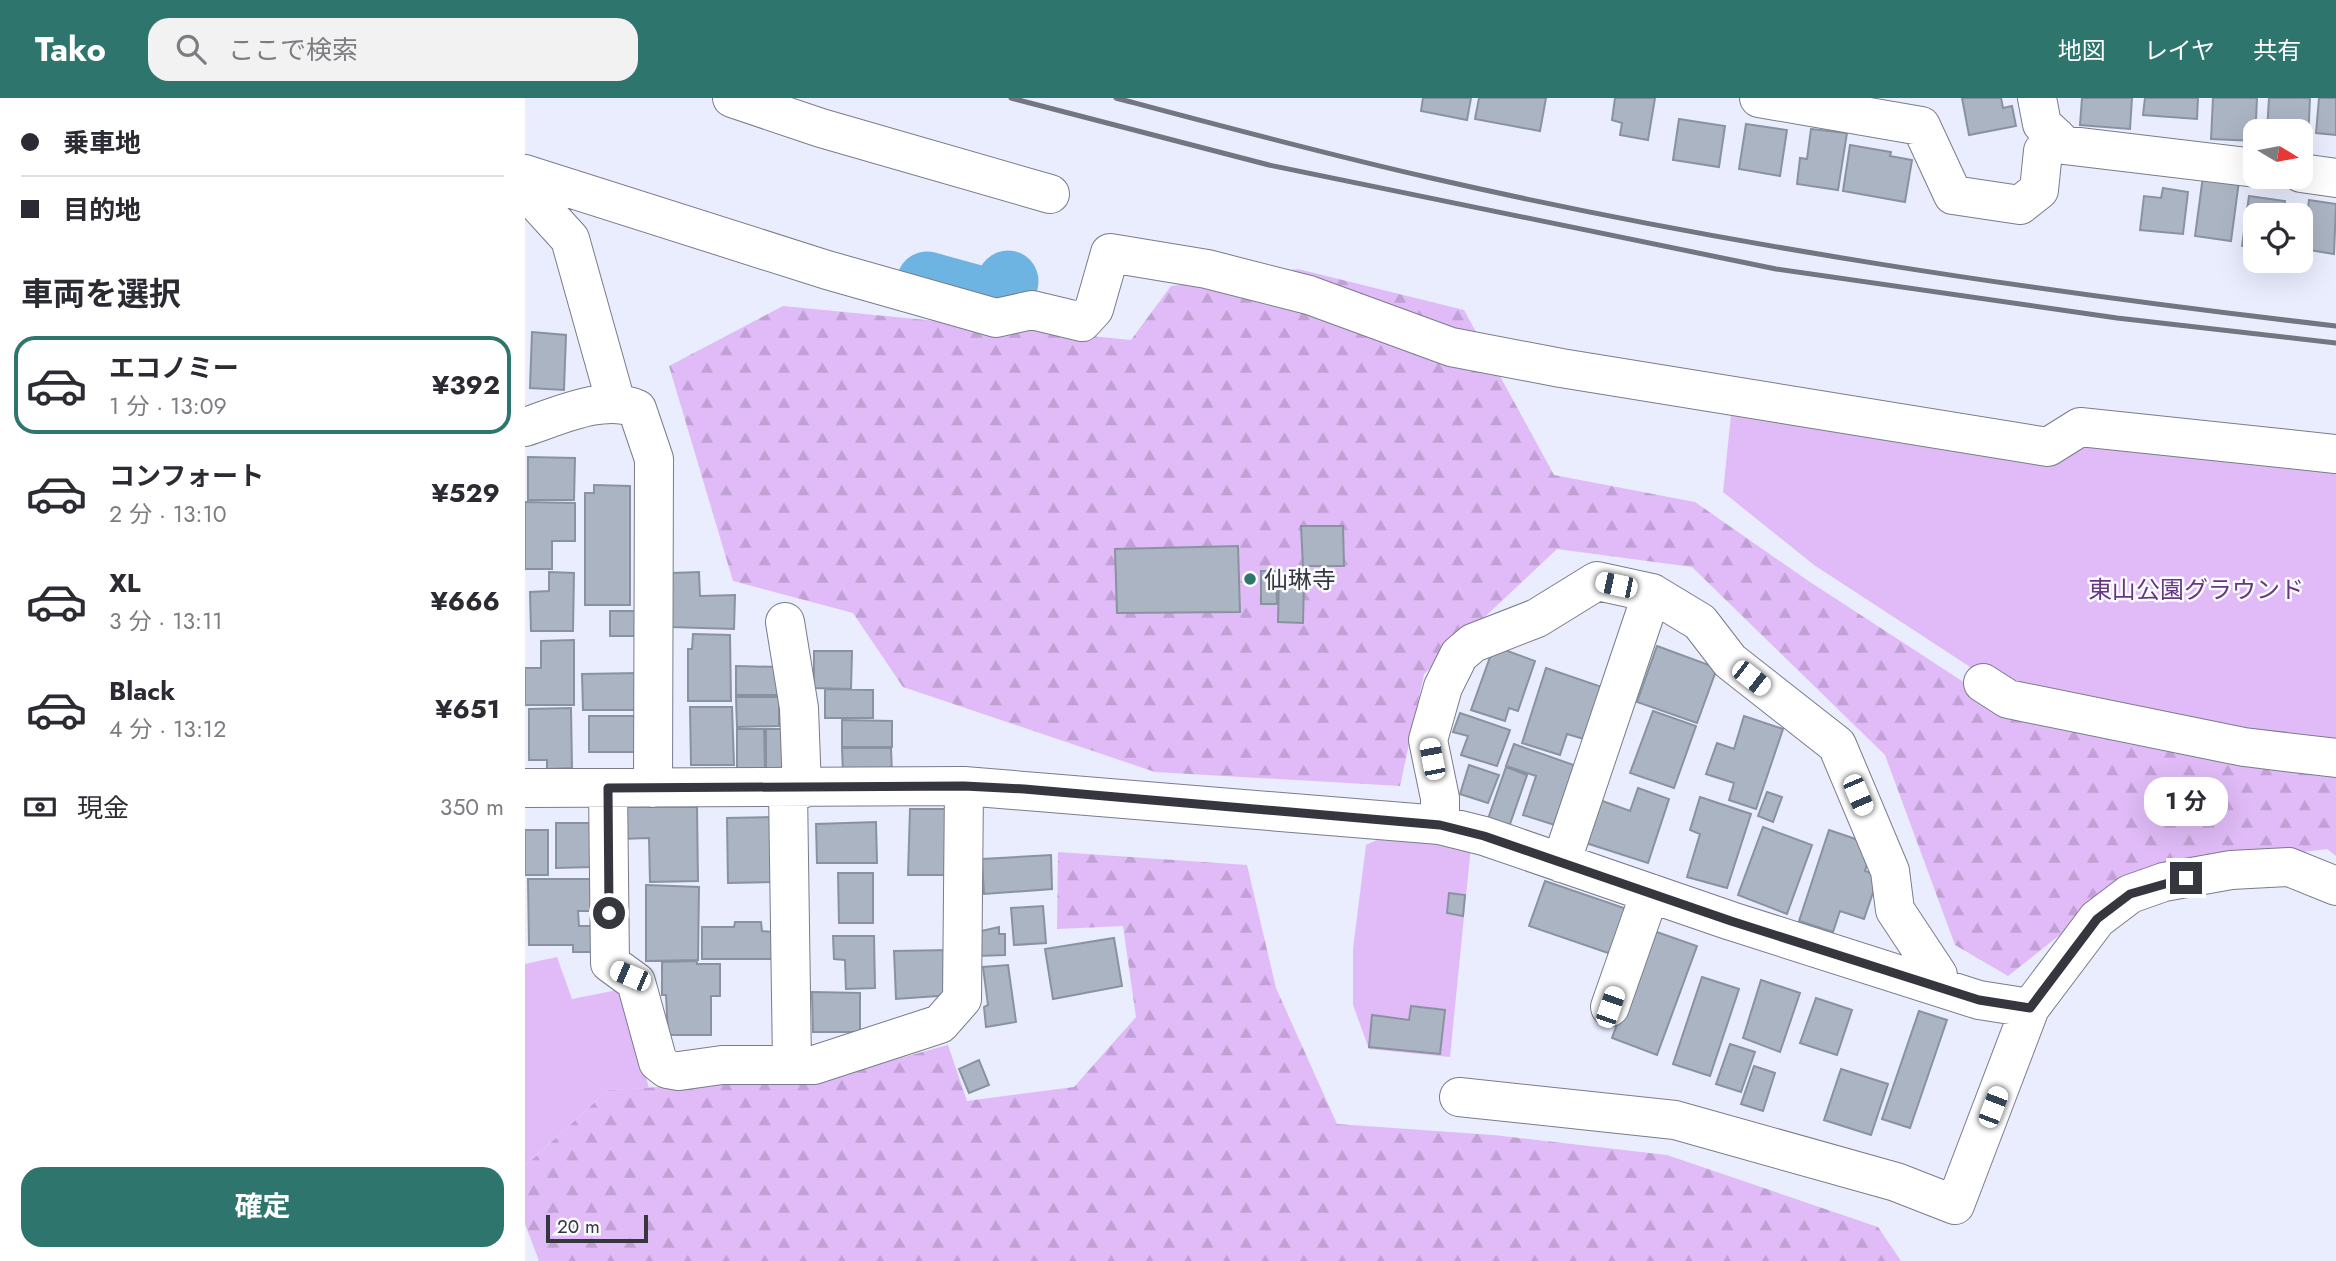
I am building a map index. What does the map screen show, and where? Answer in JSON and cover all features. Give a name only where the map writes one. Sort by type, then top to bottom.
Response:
[{"type":"street","points":[[732,98],[1008,194],[1050,194]]},
{"type":"street","points":[[1759,98],[1921,126],[1952,195],[2020,205],[2039,190],[2043,151],[2056,136]]},
{"type":"street","points":[[2038,98],[2042,124],[2064,145],[2243,166]]},
{"type":"street","points":[[525,174],[827,270],[996,318],[1032,310],[1082,322],[1094,309],[1110,253],[1207,270],[1310,295],[1451,347],[1588,372],[2048,447],[2080,427],[2336,454]]},
{"type":"street","points":[[2313,175],[2336,178]]},
{"type":"street","points":[[525,181],[539,205],[570,239],[616,403]]},
{"type":"street","points":[[525,427],[572,412],[616,403],[638,409],[654,459],[653,788]]},
{"type":"street","points":[[1440,825],[1440,799],[1428,740],[1443,687],[1459,655],[1473,643],[1537,618],[1597,581],[1652,593],[1700,622],[1730,661],[1837,745],[1890,871],[1895,910],[1938,975],[1935,986]]},
{"type":"street","points":[[1561,863],[1652,593]]},
{"type":"street","points":[[785,622],[799,708],[795,789],[792,1064]]},
{"type":"street","points":[[1983,682],[2008,699],[2244,747],[2336,758]]},
{"type":"street","points":[[608,788],[610,963],[636,982],[659,1062],[667,1069],[679,1071],[722,1065],[814,1065],[940,1024],[962,999],[964,786]]},
{"type":"street","points":[[525,788],[795,789],[964,786],[1440,825],[1484,836],[1979,1000],[2030,1008]]},
{"type":"street","points":[[1459,1097],[1675,1120],[1896,1182],[1955,1205],[2030,1008],[2097,919],[2130,894],[2164,882],[2231,870],[2289,867],[2336,886]]},
{"type":"street","points":[[1610,1007],[1650,893]]},
{"type":"green space","points":[[1298,269],[1464,310],[1554,475],[1695,502],[1807,580],[2005,709],[2336,765],[2336,856],[2327,849],[2138,873],[2008,976],[1955,945],[1885,755],[1692,567],[1557,549],[1424,674],[1400,786],[1155,772],[903,687],[853,613],[733,581],[669,366],[783,306],[1131,340],[1171,286]]},
{"type":"green space","name":"東山公園グラウンド","points":[[1732,405],[2083,435],[2336,463],[2336,751],[2010,693],[1814,565],[1723,492]]},
{"type":"green space","points":[[1394,832],[1471,846],[1450,1057],[1369,1049],[1353,1005],[1353,949],[1366,845]]},
{"type":"green space","points":[[1058,852],[1247,865],[1276,988],[1337,1124],[1493,1135],[1667,1155],[1878,1227],[1901,1261],[539,1261],[525,1224],[525,1166],[608,1090],[830,1077],[948,1045],[967,1101],[1074,1087],[1136,1017],[1123,926],[1057,929]]},
{"type":"green space","points":[[557,957],[572,999],[622,989],[649,1088],[608,1090],[525,1166],[525,964]]},
{"type":"building","points":[[1423,98],[1471,98],[1467,120],[1421,111]]},
{"type":"building","points":[[1479,98],[1546,98],[1540,131],[1475,119]]},
{"type":"building","points":[[1615,98],[1655,98],[1648,140],[1620,135],[1622,123],[1612,120]]},
{"type":"building","points":[[1962,98],[2001,98],[2003,108],[2012,106],[2016,126],[1969,135]]},
{"type":"building","points":[[2082,98],[2132,98],[2130,129],[2080,125]]},
{"type":"building","points":[[2145,98],[2198,98],[2197,119],[2143,115]]},
{"type":"building","points":[[2213,98],[2257,98],[2256,119],[2243,119],[2243,140],[2211,139]]},
{"type":"building","points":[[2269,98],[2310,98],[2309,119],[2268,119]]},
{"type":"building","points":[[2319,98],[2336,98],[2336,135],[2316,133]]},
{"type":"building","points":[[1679,119],[1725,126],[1719,167],[1673,160]]},
{"type":"building","points":[[1746,124],[1787,130],[1780,176],[1739,169]]},
{"type":"building","points":[[1811,129],[1847,133],[1838,190],[1797,184],[1800,158],[1807,159]]},
{"type":"building","points":[[1850,145],[1891,152],[1890,156],[1912,160],[1905,202],[1843,191]]},
{"type":"building","points":[[2203,176],[2239,181],[2231,241],[2195,236]]},
{"type":"building","points":[[2163,188],[2188,192],[2183,234],[2140,230],[2144,196],[2161,198]]},
{"type":"building","points":[[2249,196],[2285,201],[2285,203],[2248,203]]},
{"type":"building","points":[[2309,200],[2336,204],[2334,254],[2313,251],[2313,203],[2309,203]]},
{"type":"building","points":[[532,332],[566,335],[564,390],[530,388]]},
{"type":"building","points":[[528,457],[575,458],[574,500],[528,500]]},
{"type":"building","points":[[594,485],[630,486],[630,605],[585,605],[585,493],[594,493]]},
{"type":"building","points":[[525,502],[575,503],[575,541],[552,541],[552,569],[525,569]]},
{"type":"building","points":[[1301,526],[1343,526],[1344,566],[1303,566]]},
{"type":"building","points":[[1238,546],[1240,612],[1117,613],[1115,549]]},
{"type":"building","points":[[1261,571],[1276,571],[1277,604],[1261,604]]},
{"type":"building","points":[[549,572],[574,573],[573,631],[531,631],[530,592],[549,591]]},
{"type":"building","points":[[699,572],[700,596],[735,595],[734,629],[670,627],[672,573]]},
{"type":"building","points":[[1279,579],[1304,580],[1303,623],[1278,622]]},
{"type":"building","points":[[610,611],[641,611],[642,636],[610,636]]},
{"type":"building","points":[[693,634],[730,635],[731,701],[688,701],[688,649],[692,649]]},
{"type":"building","points":[[574,640],[574,705],[525,705],[525,668],[541,668],[541,641]]},
{"type":"building","points":[[1494,646],[1535,661],[1518,711],[1509,708],[1505,721],[1471,710]]},
{"type":"building","points":[[1657,646],[1717,668],[1697,723],[1637,702]]},
{"type":"building","points":[[814,651],[852,651],[851,689],[814,688]]},
{"type":"building","points":[[736,666],[779,667],[779,695],[736,695]]},
{"type":"building","points":[[1546,668],[1602,687],[1584,739],[1567,734],[1560,755],[1522,743]]},
{"type":"building","points":[[638,673],[639,710],[583,710],[582,674]]},
{"type":"building","points":[[825,689],[873,690],[873,718],[825,718]]},
{"type":"building","points":[[736,697],[779,697],[779,726],[737,727]]},
{"type":"building","points":[[690,707],[732,707],[734,765],[691,765]]},
{"type":"building","points":[[571,708],[572,768],[547,769],[547,760],[529,760],[529,709]]},
{"type":"building","points":[[1653,711],[1696,726],[1674,788],[1630,773]]},
{"type":"building","points":[[1460,713],[1510,730],[1497,766],[1461,755],[1468,736],[1453,732]]},
{"type":"building","points":[[589,716],[637,716],[637,752],[589,752]]},
{"type":"building","points":[[1744,716],[1783,729],[1756,809],[1729,800],[1734,783],[1706,774],[1717,743],[1734,749]]},
{"type":"building","points":[[842,720],[892,721],[892,747],[842,747]]},
{"type":"building","points":[[737,729],[764,729],[765,772],[737,773]]},
{"type":"building","points":[[766,729],[793,729],[794,772],[766,773]]},
{"type":"building","points":[[1514,744],[1582,768],[1561,827],[1523,815],[1536,776],[1506,766]]},
{"type":"building","points":[[842,748],[891,748],[892,774],[843,774]]},
{"type":"building","points":[[1469,765],[1499,775],[1488,803],[1460,794]]},
{"type":"building","points":[[1506,767],[1527,775],[1509,827],[1488,819]]},
{"type":"building","points":[[1638,788],[1669,799],[1648,863],[1586,843],[1600,800],[1630,811]]},
{"type":"building","points":[[1767,792],[1782,797],[1773,822],[1758,816]]},
{"type":"building","points":[[1700,797],[1751,814],[1727,888],[1687,877],[1700,834],[1690,830]]},
{"type":"building","points":[[619,807],[697,807],[698,881],[650,882],[649,838],[620,839]]},
{"type":"building","points":[[910,809],[955,809],[946,875],[908,875]]},
{"type":"building","points":[[774,817],[774,882],[728,883],[727,818]]},
{"type":"building","points":[[876,822],[877,863],[817,863],[816,824]]},
{"type":"building","points":[[556,823],[592,823],[593,867],[556,868]]},
{"type":"building","points":[[1763,827],[1812,845],[1787,914],[1738,895]]},
{"type":"building","points":[[525,830],[548,830],[548,875],[525,875]]},
{"type":"building","points":[[1829,830],[1873,845],[1865,871],[1879,875],[1864,919],[1840,911],[1833,932],[1799,921]]},
{"type":"building","points":[[1051,855],[1052,889],[984,894],[982,859]]},
{"type":"building","points":[[838,873],[873,873],[873,923],[839,923]]},
{"type":"building","points":[[528,879],[597,879],[597,911],[578,911],[579,926],[591,926],[593,952],[573,952],[573,945],[529,945]]},
{"type":"building","points":[[1545,881],[1627,909],[1611,954],[1529,926]]},
{"type":"building","points":[[646,885],[699,887],[698,960],[646,961]]},
{"type":"building","points":[[1449,893],[1465,895],[1463,916],[1447,913]]},
{"type":"building","points":[[1043,906],[1046,943],[1014,945],[1011,908]]},
{"type":"building","points":[[735,922],[761,922],[762,931],[772,932],[772,959],[702,959],[702,927],[734,927]]},
{"type":"building","points":[[999,927],[999,934],[1005,934],[1005,955],[978,956],[977,932]]},
{"type":"building","points":[[1651,930],[1697,946],[1657,1055],[1612,1038]]},
{"type":"building","points":[[833,936],[874,936],[875,988],[846,989],[845,960],[834,959]]},
{"type":"building","points":[[1114,938],[1122,986],[1053,999],[1045,949]]},
{"type":"building","points":[[951,950],[952,995],[896,999],[894,951]]},
{"type":"building","points":[[697,961],[697,964],[720,964],[720,996],[711,996],[711,1035],[668,1035],[666,995],[662,995],[662,962]]},
{"type":"building","points":[[1008,965],[1016,1022],[986,1027],[984,1007],[988,1005],[983,967]]},
{"type":"building","points":[[1702,977],[1739,989],[1710,1076],[1673,1064]]},
{"type":"building","points":[[1761,980],[1800,993],[1780,1052],[1743,1038]]},
{"type":"building","points":[[812,992],[860,993],[860,1032],[813,1032]]},
{"type":"building","points":[[1816,998],[1852,1010],[1837,1055],[1800,1043]]},
{"type":"building","points":[[1411,1006],[1445,1010],[1440,1054],[1369,1047],[1372,1015],[1409,1020]]},
{"type":"building","points":[[1919,1011],[1947,1020],[1910,1128],[1882,1119]]},
{"type":"building","points":[[1730,1044],[1755,1052],[1741,1092],[1716,1084]]},
{"type":"building","points":[[979,1060],[989,1085],[969,1093],[959,1069]]},
{"type":"building","points":[[1754,1066],[1775,1073],[1763,1111],[1741,1104]]},
{"type":"building","points":[[1841,1069],[1888,1084],[1871,1135],[1824,1120]]},
{"type":"waterway","points":[[927,282],[1003,303],[1008,281]]},
{"type":"railway","points":[[1011,98],[1269,165],[1776,269],[2117,318],[2336,343]]},
{"type":"railway","points":[[1116,98],[1391,169],[1656,225],[1995,282],[2336,326]]},
{"type":"place","name":"仙琳寺","points":[[1250,579]]},
{"type":"route","points":[[609,913],[608,788],[788,790],[964,786],[1024,789],[1218,808],[1440,825],[1484,836],[1731,921],[1979,1000],[2030,1008],[2097,919],[2130,894],[2164,882],[2186,878]]}]
